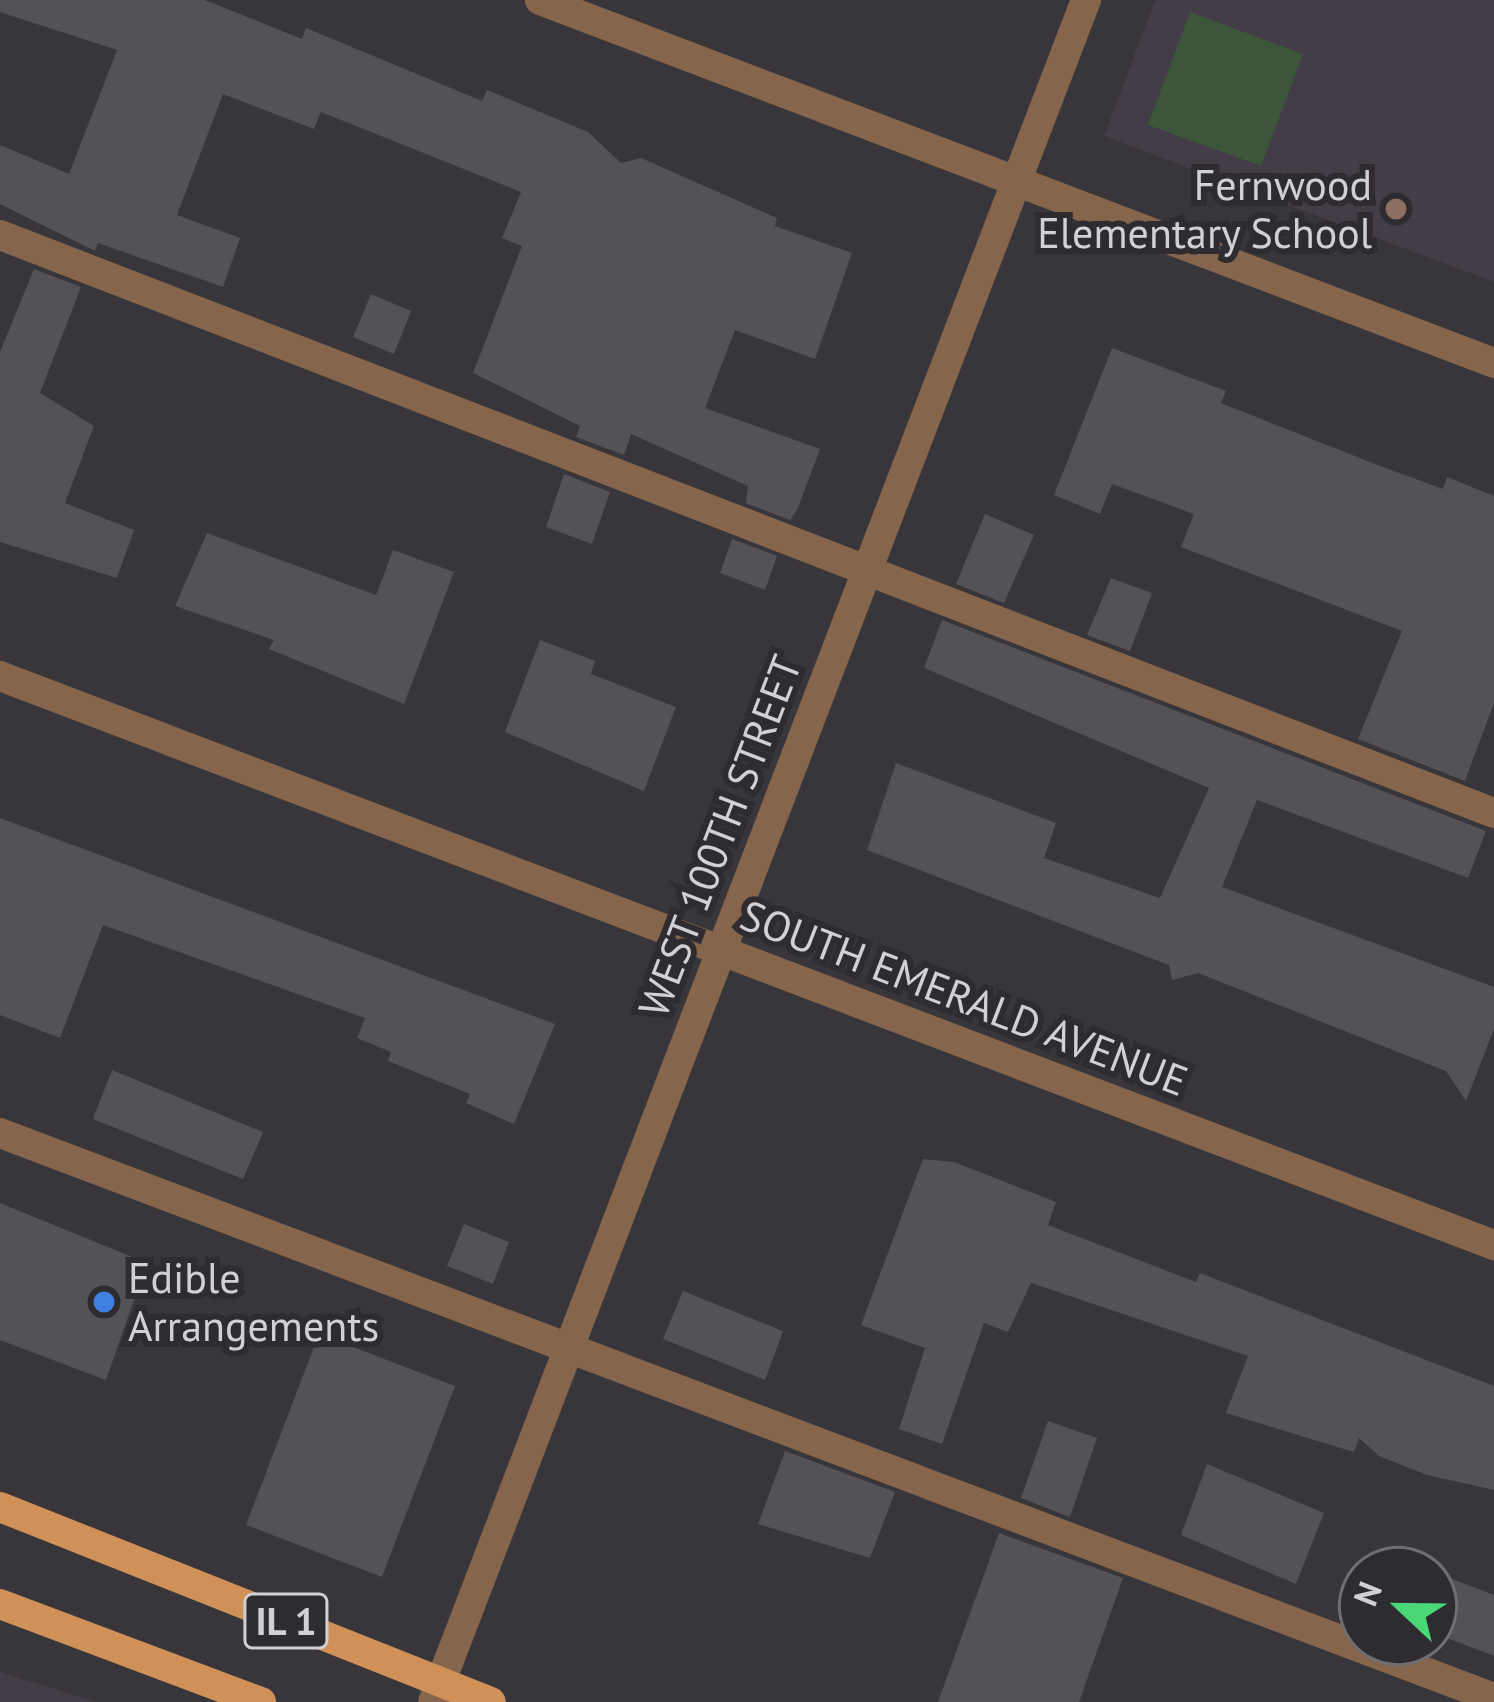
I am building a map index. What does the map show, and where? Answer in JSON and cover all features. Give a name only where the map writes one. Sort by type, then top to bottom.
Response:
[{"type":"main road","name":"IL 1","points":[[0,1507],[436,1692],[491,1702]]},
{"type":"main road","name":"IL 1","points":[[0,1604],[261,1702]]},
{"type":"street","points":[[540,0],[1494,363]]},
{"type":"street","name":"WEST 100TH STREET","points":[[436,1692],[1086,0]]},
{"type":"street","points":[[0,235],[1494,813]]},
{"type":"street","name":"SOUTH EMERALD AVENUE","points":[[0,676],[1494,1244]]},
{"type":"street","points":[[0,1132],[567,1352],[1494,1697]]},
{"type":"shaded area","name":"Fernwood Elementary School","points":[[1155,0],[1494,0],[1494,282],[1104,136]]},
{"type":"shaded area","points":[[0,1672],[97,1702],[0,1702]]},
{"type":"green space","points":[[1190,12],[1303,54],[1261,166],[1148,125]]},
{"type":"building","points":[[0,0],[205,0],[302,39],[306,28],[482,101],[487,90],[588,132],[621,163],[641,158],[777,218],[775,226],[852,253],[815,359],[735,330],[705,408],[820,449],[797,510],[790,520],[746,503],[748,486],[631,434],[624,455],[576,437],[580,426],[473,373],[522,246],[502,238],[521,192],[321,112],[314,129],[223,94],[177,215],[240,238],[223,287],[98,243],[95,251],[0,204],[0,145],[69,174],[117,50],[0,12]]},
{"type":"building","points":[[34,269],[81,287],[40,393],[94,426],[65,503],[134,530],[117,578],[0,542],[0,352]]},
{"type":"building","points":[[371,294],[411,311],[394,354],[353,337]]},
{"type":"building","points":[[1112,348],[1226,391],[1221,403],[1375,464],[1443,489],[1447,477],[1494,496],[1494,703],[1465,781],[1358,739],[1402,631],[1181,547],[1194,514],[1112,484],[1100,514],[1054,495]]},
{"type":"building","points":[[564,474],[610,492],[592,544],[546,527]]},
{"type":"building","points":[[985,514],[1034,535],[1004,603],[956,584]]},
{"type":"building","points":[[207,533],[376,595],[393,550],[454,572],[404,704],[269,649],[274,640],[175,606]]},
{"type":"building","points":[[732,539],[777,556],[765,590],[720,573]]},
{"type":"building","points":[[1111,578],[1152,593],[1130,651],[1087,635]]},
{"type":"building","points":[[942,620],[1486,831],[1468,878],[1257,800],[1222,887],[1494,987],[1494,1029],[1466,1101],[1446,1071],[1198,973],[1172,980],[1169,965],[867,850],[896,763],[1056,823],[1044,858],[1160,898],[1209,788],[924,668]]},
{"type":"building","points":[[540,640],[595,661],[591,674],[676,707],[644,791],[505,732]]},
{"type":"building","points":[[0,818],[555,1024],[514,1124],[466,1103],[470,1094],[388,1061],[391,1052],[357,1038],[365,1018],[103,925],[60,1038],[0,1015]]},
{"type":"building","points":[[112,1070],[263,1132],[243,1179],[93,1119]]},
{"type":"building","points":[[923,1159],[954,1162],[1056,1202],[1048,1225],[1196,1282],[1200,1273],[1494,1386],[1494,1490],[1427,1475],[1379,1456],[1359,1438],[1354,1452],[1226,1413],[1248,1356],[1031,1283],[1008,1332],[984,1323],[942,1444],[899,1429],[925,1348],[861,1325]]},
{"type":"building","points":[[0,1203],[147,1263],[106,1380],[0,1340]]},
{"type":"building","points":[[464,1224],[509,1242],[493,1284],[447,1266]]},
{"type":"building","points":[[683,1291],[783,1331],[765,1380],[663,1339]]},
{"type":"building","points":[[319,1334],[455,1386],[382,1577],[246,1525]]},
{"type":"building","points":[[1048,1421],[1097,1438],[1070,1517],[1021,1498]]},
{"type":"building","points":[[785,1451],[895,1492],[870,1558],[758,1524]]},
{"type":"building","points":[[1207,1464],[1324,1513],[1296,1584],[1181,1535]]},
{"type":"building","points":[[999,1533],[1123,1578],[1079,1702],[938,1702]]},
{"type":"building","points":[[1458,1581],[1494,1595],[1494,1656],[1458,1642]]},
{"type":"place","name":"Fernwood Elementary School","points":[[1396,209]]},
{"type":"place","name":"Edible Arrangements","points":[[104,1302]]}]
